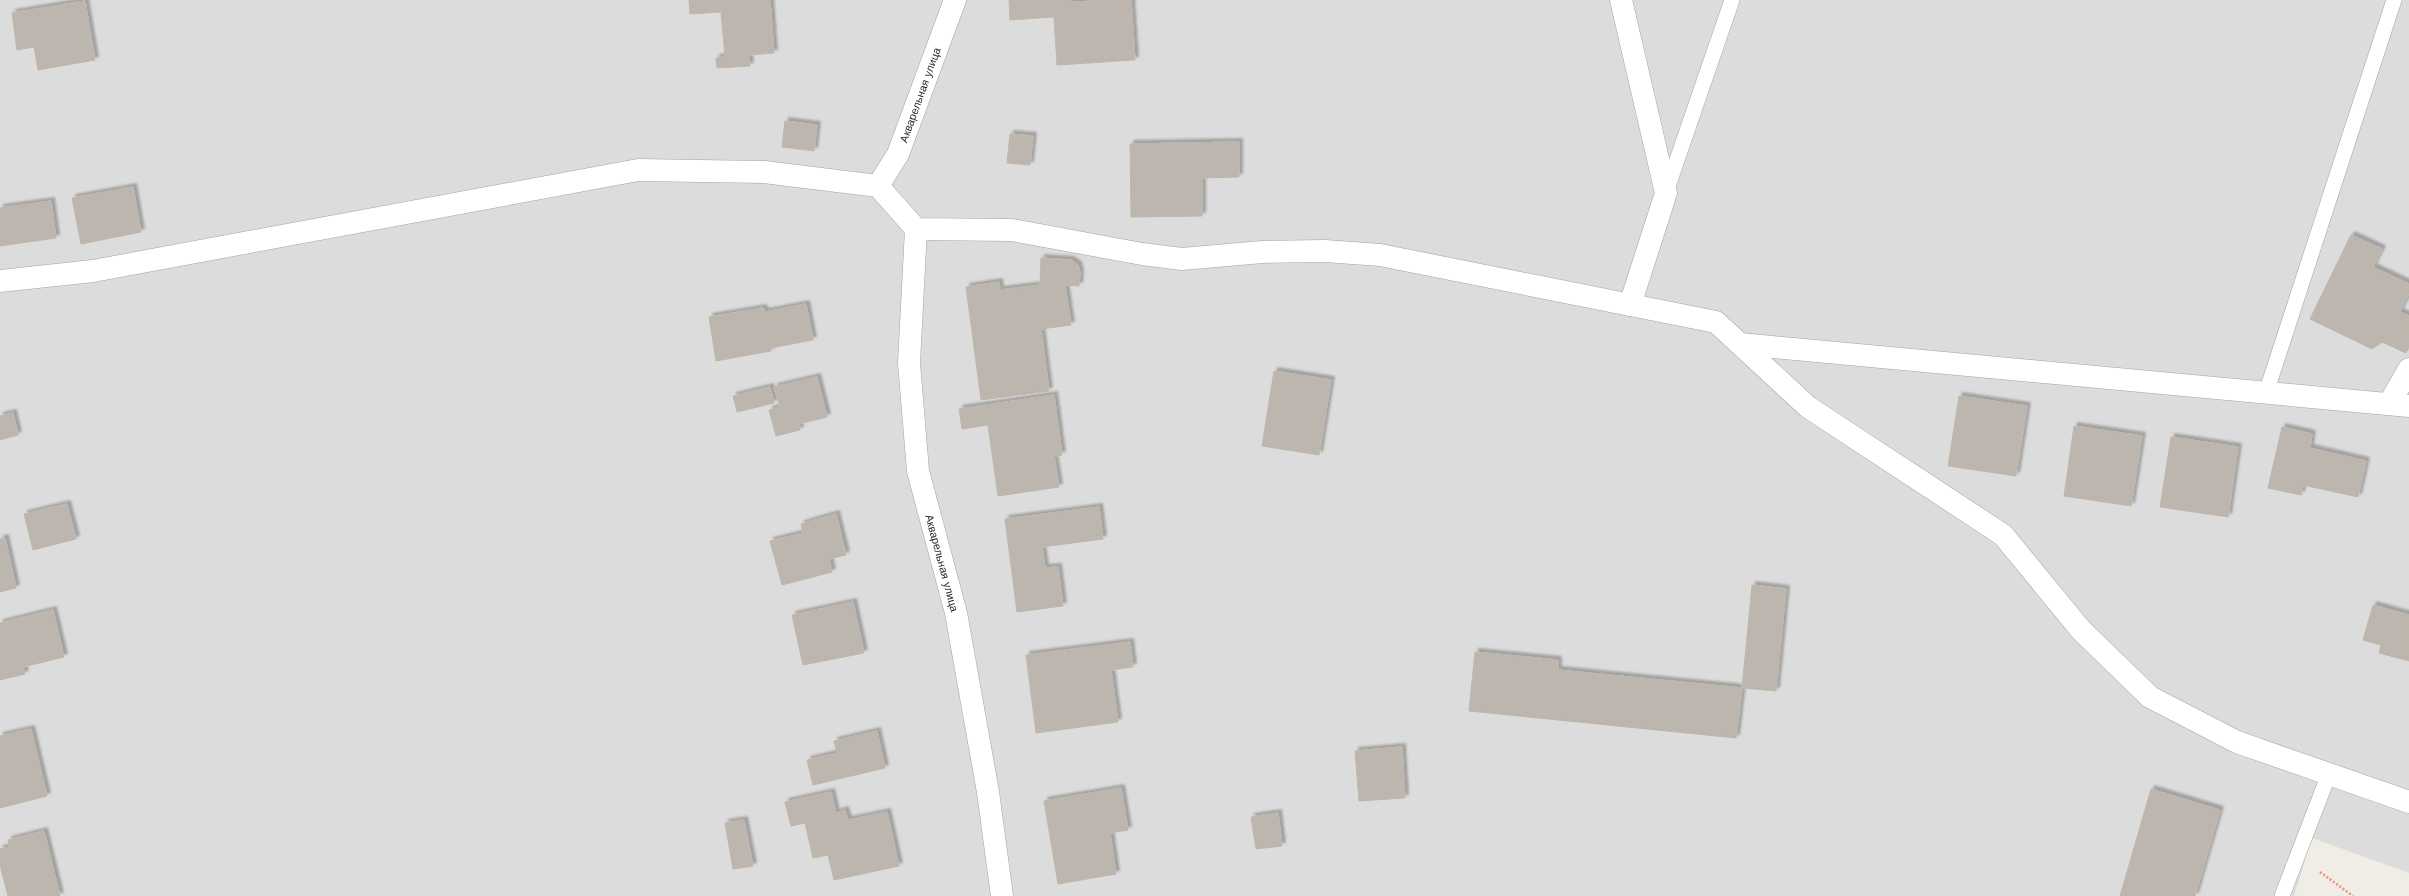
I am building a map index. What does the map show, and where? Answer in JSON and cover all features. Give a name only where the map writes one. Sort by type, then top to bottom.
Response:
[{"type":"street","name":"Акварельная улица","points":[[878,186],[898,154],[955,0]]},
{"type":"street","points":[[1621,0],[1666,193],[1630,304]]},
{"type":"street","points":[[0,281],[94,272],[638,170],[764,172],[878,186],[916,229],[1012,230],[1142,254],[1182,259],[1262,252],[1325,251],[1380,255],[1716,322],[1808,407],[2003,535],[2081,630],[2150,697],[2237,742],[2409,802]]},
{"type":"street","name":"Акварельная улица","points":[[916,229],[910,363],[918,471],[956,613],[988,792],[1002,896]]},
{"type":"street","points":[[1740,344],[2399,405],[2409,369]]},
{"type":"lane","points":[[1666,193],[1732,0]]},
{"type":"lane","points":[[2266,393],[2394,0]]},
{"type":"lane","points":[[2282,896],[2329,774]]},
{"type":"path","points":[[2298,856],[2353,896]]},
{"type":"shaded area","points":[[0,0],[2409,0],[2409,873],[2312,838],[2294,896],[0,896]]},
{"type":"building","points":[[689,0],[770,0],[774,53],[749,55],[750,66],[717,68],[716,58],[725,57],[721,12],[690,14]]},
{"type":"building","points":[[1009,0],[1070,0],[1070,2],[1131,0],[1135,60],[1057,65],[1054,17],[1010,20]]},
{"type":"building","points":[[85,1],[95,60],[38,70],[34,47],[17,50],[12,13]]},
{"type":"building","points":[[785,121],[817,125],[814,151],[782,147]]},
{"type":"building","points":[[1010,134],[1033,136],[1030,165],[1007,163]]},
{"type":"building","points":[[1239,142],[1239,177],[1202,178],[1202,216],[1131,217],[1130,144]]},
{"type":"building","points":[[133,187],[141,232],[81,244],[72,198]]},
{"type":"building","points":[[51,201],[56,238],[0,246],[0,208]]},
{"type":"building","points":[[2351,235],[2382,249],[2373,267],[2409,284],[2409,293],[2400,312],[2409,316],[2409,347],[2406,353],[2382,342],[2372,349],[2310,319]]},
{"type":"building","points":[[1041,258],[1071,260],[1078,265],[1080,273],[1079,286],[1065,285],[1071,325],[1041,329],[1049,391],[981,400],[966,287],[999,282],[1000,290],[1040,285]]},
{"type":"building","points":[[806,304],[813,340],[771,348],[771,351],[716,361],[709,317],[763,308],[765,312]]},
{"type":"building","points":[[1274,371],[1331,380],[1319,455],[1262,446]]},
{"type":"building","points":[[817,377],[827,417],[799,424],[800,430],[776,436],[769,410],[780,407],[774,387]]},
{"type":"building","points":[[770,387],[774,403],[737,412],[733,396]]},
{"type":"building","points":[[1054,395],[1062,455],[1054,456],[1059,487],[998,496],[988,425],[962,429],[959,409]]},
{"type":"building","points":[[1959,396],[2027,406],[2016,476],[1948,466]]},
{"type":"building","points":[[13,413],[18,435],[0,440],[0,416]]},
{"type":"building","points":[[2074,426],[2142,436],[2131,506],[2064,496]]},
{"type":"building","points":[[2282,427],[2312,434],[2310,448],[2366,461],[2358,497],[2303,485],[2301,495],[2268,488]]},
{"type":"building","points":[[2171,437],[2238,447],[2228,517],[2160,507]]},
{"type":"building","points":[[67,504],[76,539],[33,550],[24,514]]},
{"type":"building","points":[[1099,507],[1103,539],[1042,547],[1045,568],[1058,567],[1063,606],[1017,612],[1005,519]]},
{"type":"building","points":[[836,514],[846,555],[829,559],[832,572],[782,585],[770,541],[803,533],[801,524]]},
{"type":"building","points":[[5,538],[16,588],[0,592],[0,539]]},
{"type":"building","points":[[1752,585],[1786,589],[1776,691],[1742,688]]},
{"type":"building","points":[[853,602],[864,653],[803,665],[792,615]]},
{"type":"building","points":[[2373,605],[2409,615],[2409,661],[2379,653],[2381,645],[2363,640]]},
{"type":"building","points":[[53,610],[64,657],[23,667],[25,674],[0,680],[0,623]]},
{"type":"building","points":[[1130,642],[1133,667],[1111,670],[1118,722],[1036,733],[1026,655]]},
{"type":"building","points":[[1475,652],[1558,660],[1558,670],[1742,688],[1736,738],[1469,711]]},
{"type":"building","points":[[31,729],[47,796],[0,808],[0,736]]},
{"type":"building","points":[[877,731],[885,768],[813,785],[807,760],[837,753],[834,741]]},
{"type":"building","points":[[1402,747],[1405,798],[1359,801],[1355,751]]},
{"type":"building","points":[[1121,788],[1128,830],[1110,833],[1116,874],[1058,884],[1044,801]]},
{"type":"building","points":[[2151,789],[2220,810],[2195,896],[2120,896]]},
{"type":"building","points":[[831,792],[836,813],[845,810],[848,820],[887,812],[899,866],[834,880],[828,855],[813,858],[805,823],[791,826],[785,802]]},
{"type":"building","points":[[1278,813],[1282,846],[1256,849],[1251,817]]},
{"type":"building","points":[[744,820],[753,866],[733,869],[725,823]]},
{"type":"building","points":[[44,831],[60,896],[8,896],[0,865],[0,849],[10,847],[8,840]]}]
